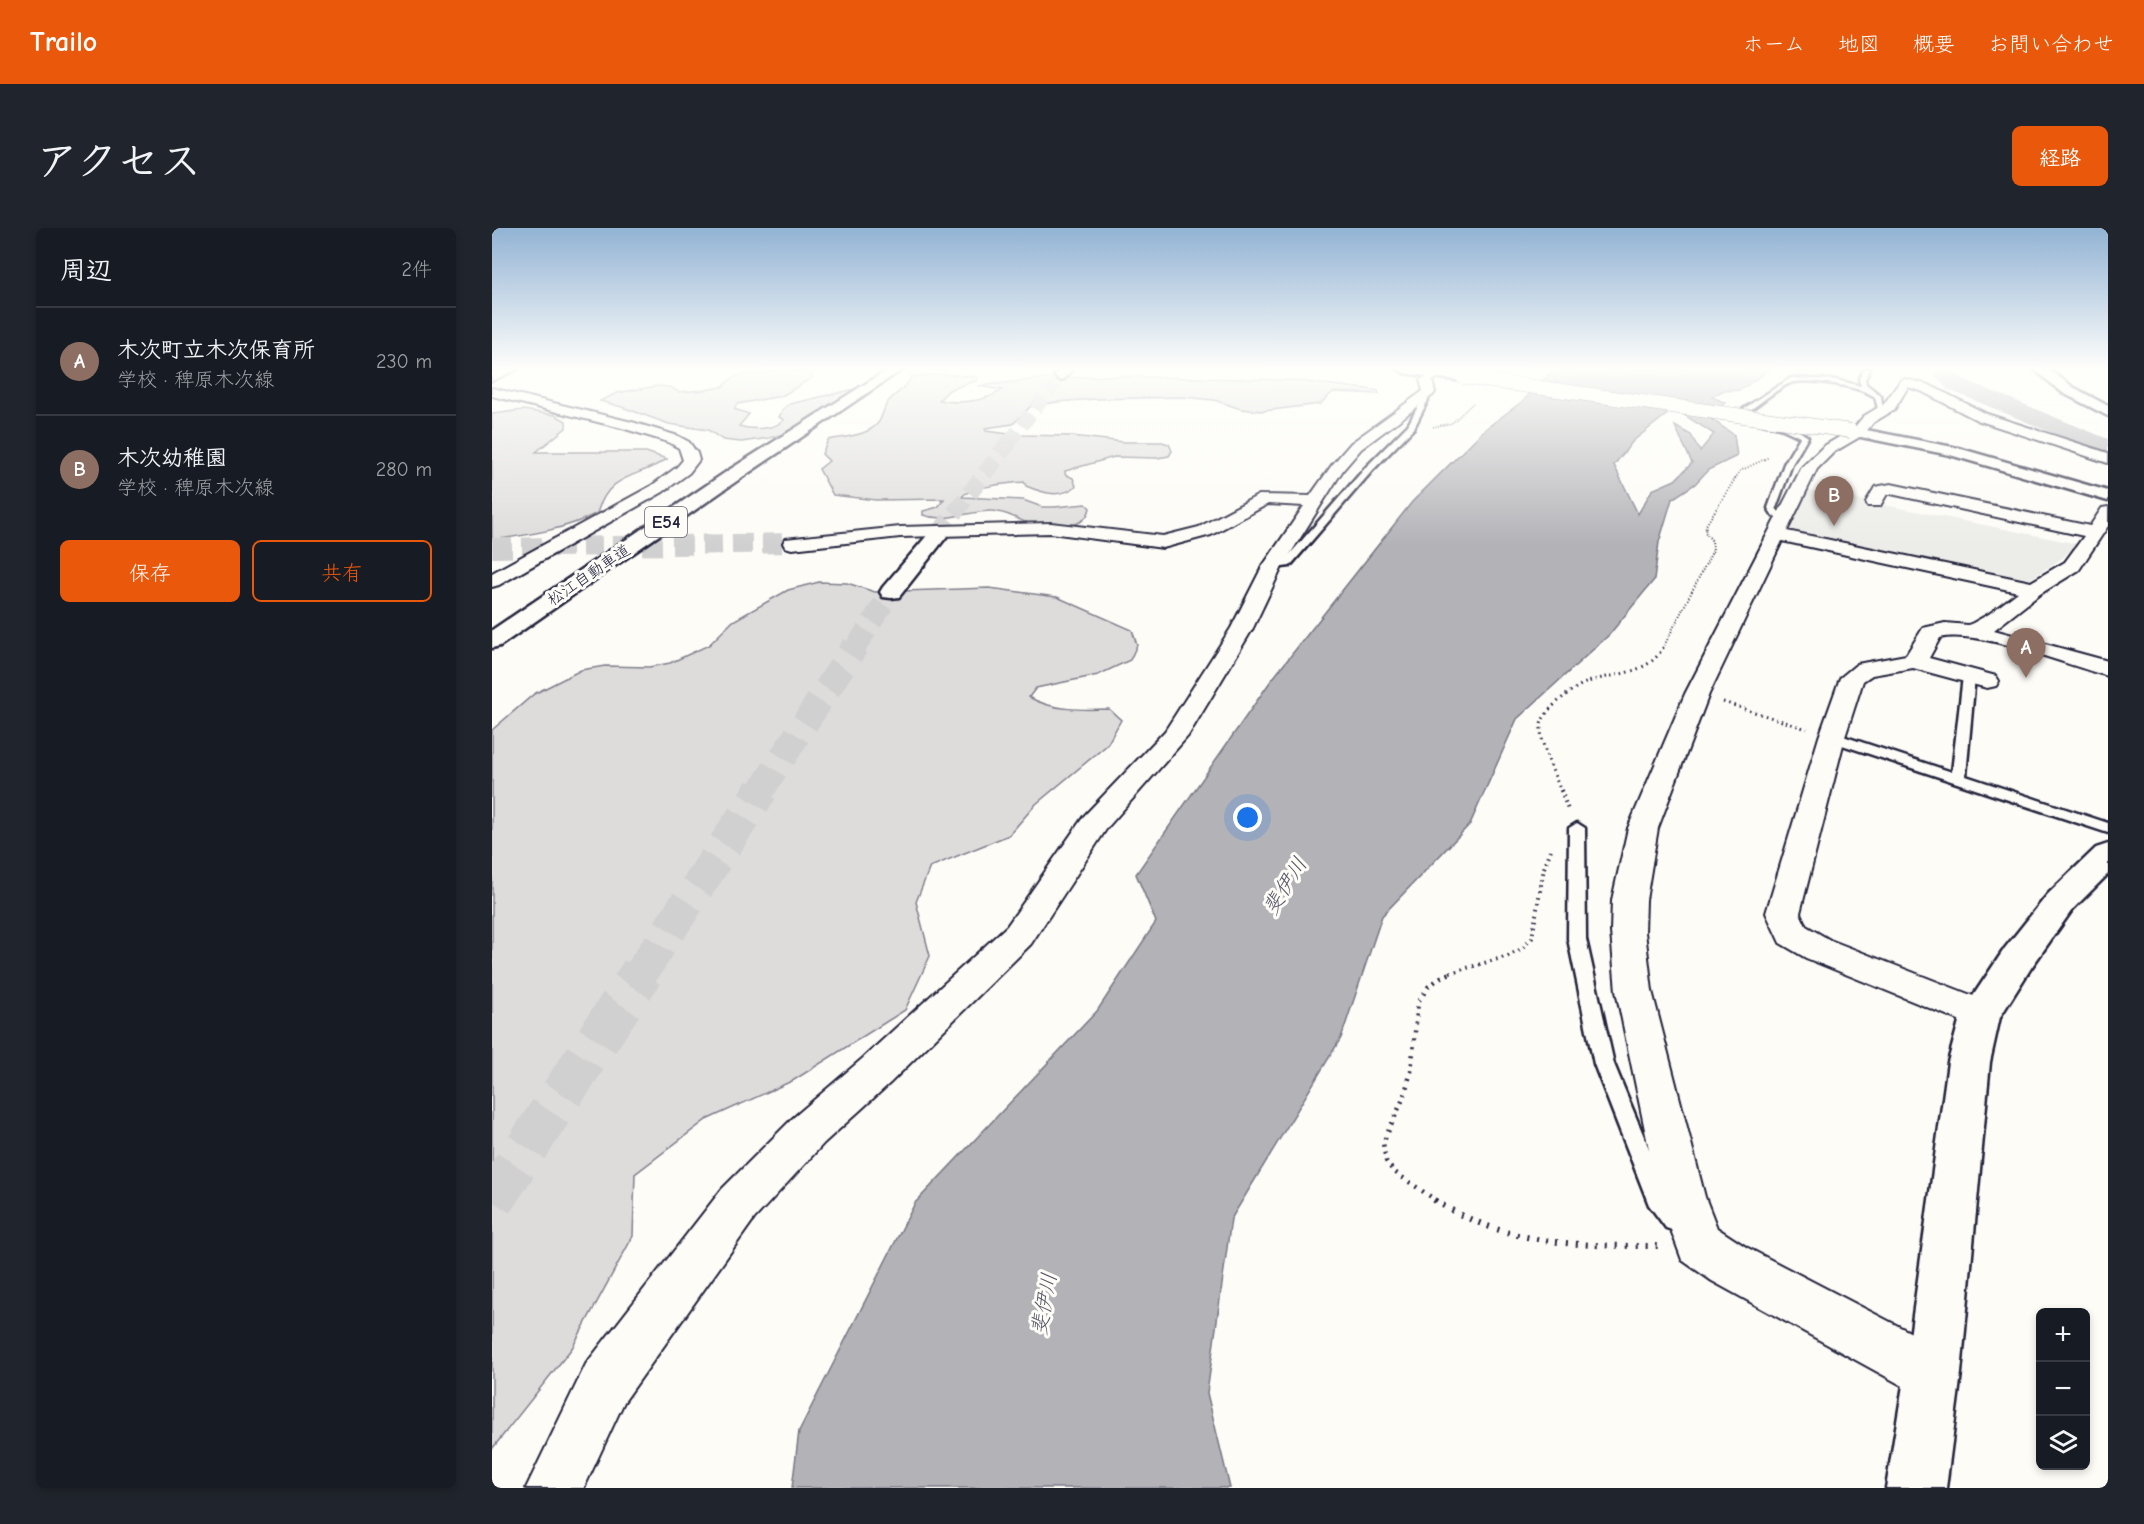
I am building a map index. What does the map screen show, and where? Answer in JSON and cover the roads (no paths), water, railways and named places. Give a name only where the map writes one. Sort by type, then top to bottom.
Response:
[{"type":"main road","name":"松江自動車道","points":[[492,642],[735,474],[807,428]]},
{"type":"main road","points":[[1825,428],[1953,451],[2108,496]]},
{"type":"main road","points":[[891,591],[937,536]]},
{"type":"main road","points":[[1916,1488],[1933,1373],[1969,1062],[1981,1014],[2060,902],[2108,855]]},
{"type":"street","points":[[492,581],[664,484],[683,470],[691,460],[690,453],[684,445],[673,439],[636,428]]},
{"type":"street","points":[[555,1488],[605,1383],[738,1204],[809,1130],[876,1071],[1019,936],[1058,882],[1095,823],[1175,736],[1242,628],[1272,567],[1337,468],[1356,446],[1381,428]]},
{"type":"street","points":[[1860,428],[1829,449],[1810,467],[1697,694],[1643,828],[1629,900],[1628,932],[1636,1002],[1682,1197],[1699,1244],[1729,1264],[1933,1373]]},
{"type":"street","points":[[2015,428],[2108,458]]},
{"type":"street","points":[[1874,502],[1881,490],[1891,489],[2094,532]]},
{"type":"street","points":[[792,543],[900,532],[1051,528],[1163,542],[1205,531],[1265,500],[1314,501]]},
{"type":"street","points":[[1972,631],[1987,627],[2034,590],[2071,567],[2088,546],[2094,532],[2108,512]]},
{"type":"street","points":[[1780,525],[2034,590]]},
{"type":"street","points":[[1913,661],[1918,657],[1934,631],[1947,629],[1972,631],[2108,669]]},
{"type":"street","points":[[1978,678],[1913,661],[1871,668],[1855,674],[1832,737],[1783,914],[1792,934],[1818,949],[1981,1014]]},
{"type":"lane","points":[[1272,567],[1286,564],[1369,469],[1409,428]]},
{"type":"lane","points":[[1780,525],[1772,508],[1788,464],[1802,444],[1804,437],[1801,433],[1784,428]]},
{"type":"lane","points":[[1959,777],[1978,678]]},
{"type":"lane","points":[[1832,737],[2108,828]]},
{"type":"lane","points":[[1577,828],[1577,939],[1604,1064],[1657,1197],[1669,1214],[1699,1244]]},
{"type":"water","name":"斐伊川","points":[[1487,428],[1650,428],[1633,441],[1614,465],[1638,514],[1652,490],[1675,480],[1692,463],[1676,428],[1691,435],[1700,451],[1714,434],[1704,428],[1724,428],[1734,435],[1737,456],[1708,470],[1695,484],[1672,499],[1659,542],[1654,580],[1609,635],[1517,719],[1470,824],[1382,916],[1341,1038],[1231,1219],[1207,1393],[1230,1488],[792,1488],[799,1431],[915,1203],[1097,1011],[1156,922],[1136,874],[1270,682],[1412,502]]},
{"type":"waterway","points":[[2060,428],[2108,448]]},
{"type":"tunnel","points":[[1009,442],[1020,428]]},
{"type":"tunnel","points":[[939,533],[1010,441]]},
{"type":"tunnel","points":[[937,536],[940,532]]},
{"type":"tunnel","points":[[492,548],[792,543]]},
{"type":"tunnel","points":[[855,648],[891,592]]},
{"type":"tunnel","points":[[760,792],[855,646]]},
{"type":"tunnel","points":[[641,973],[761,790]]},
{"type":"tunnel","points":[[492,1201],[642,972]]},
{"type":"place","name":"木次幼稚園","points":[[1834,526]]},
{"type":"place","name":"木次町立木次保育所","points":[[2026,678]]}]
